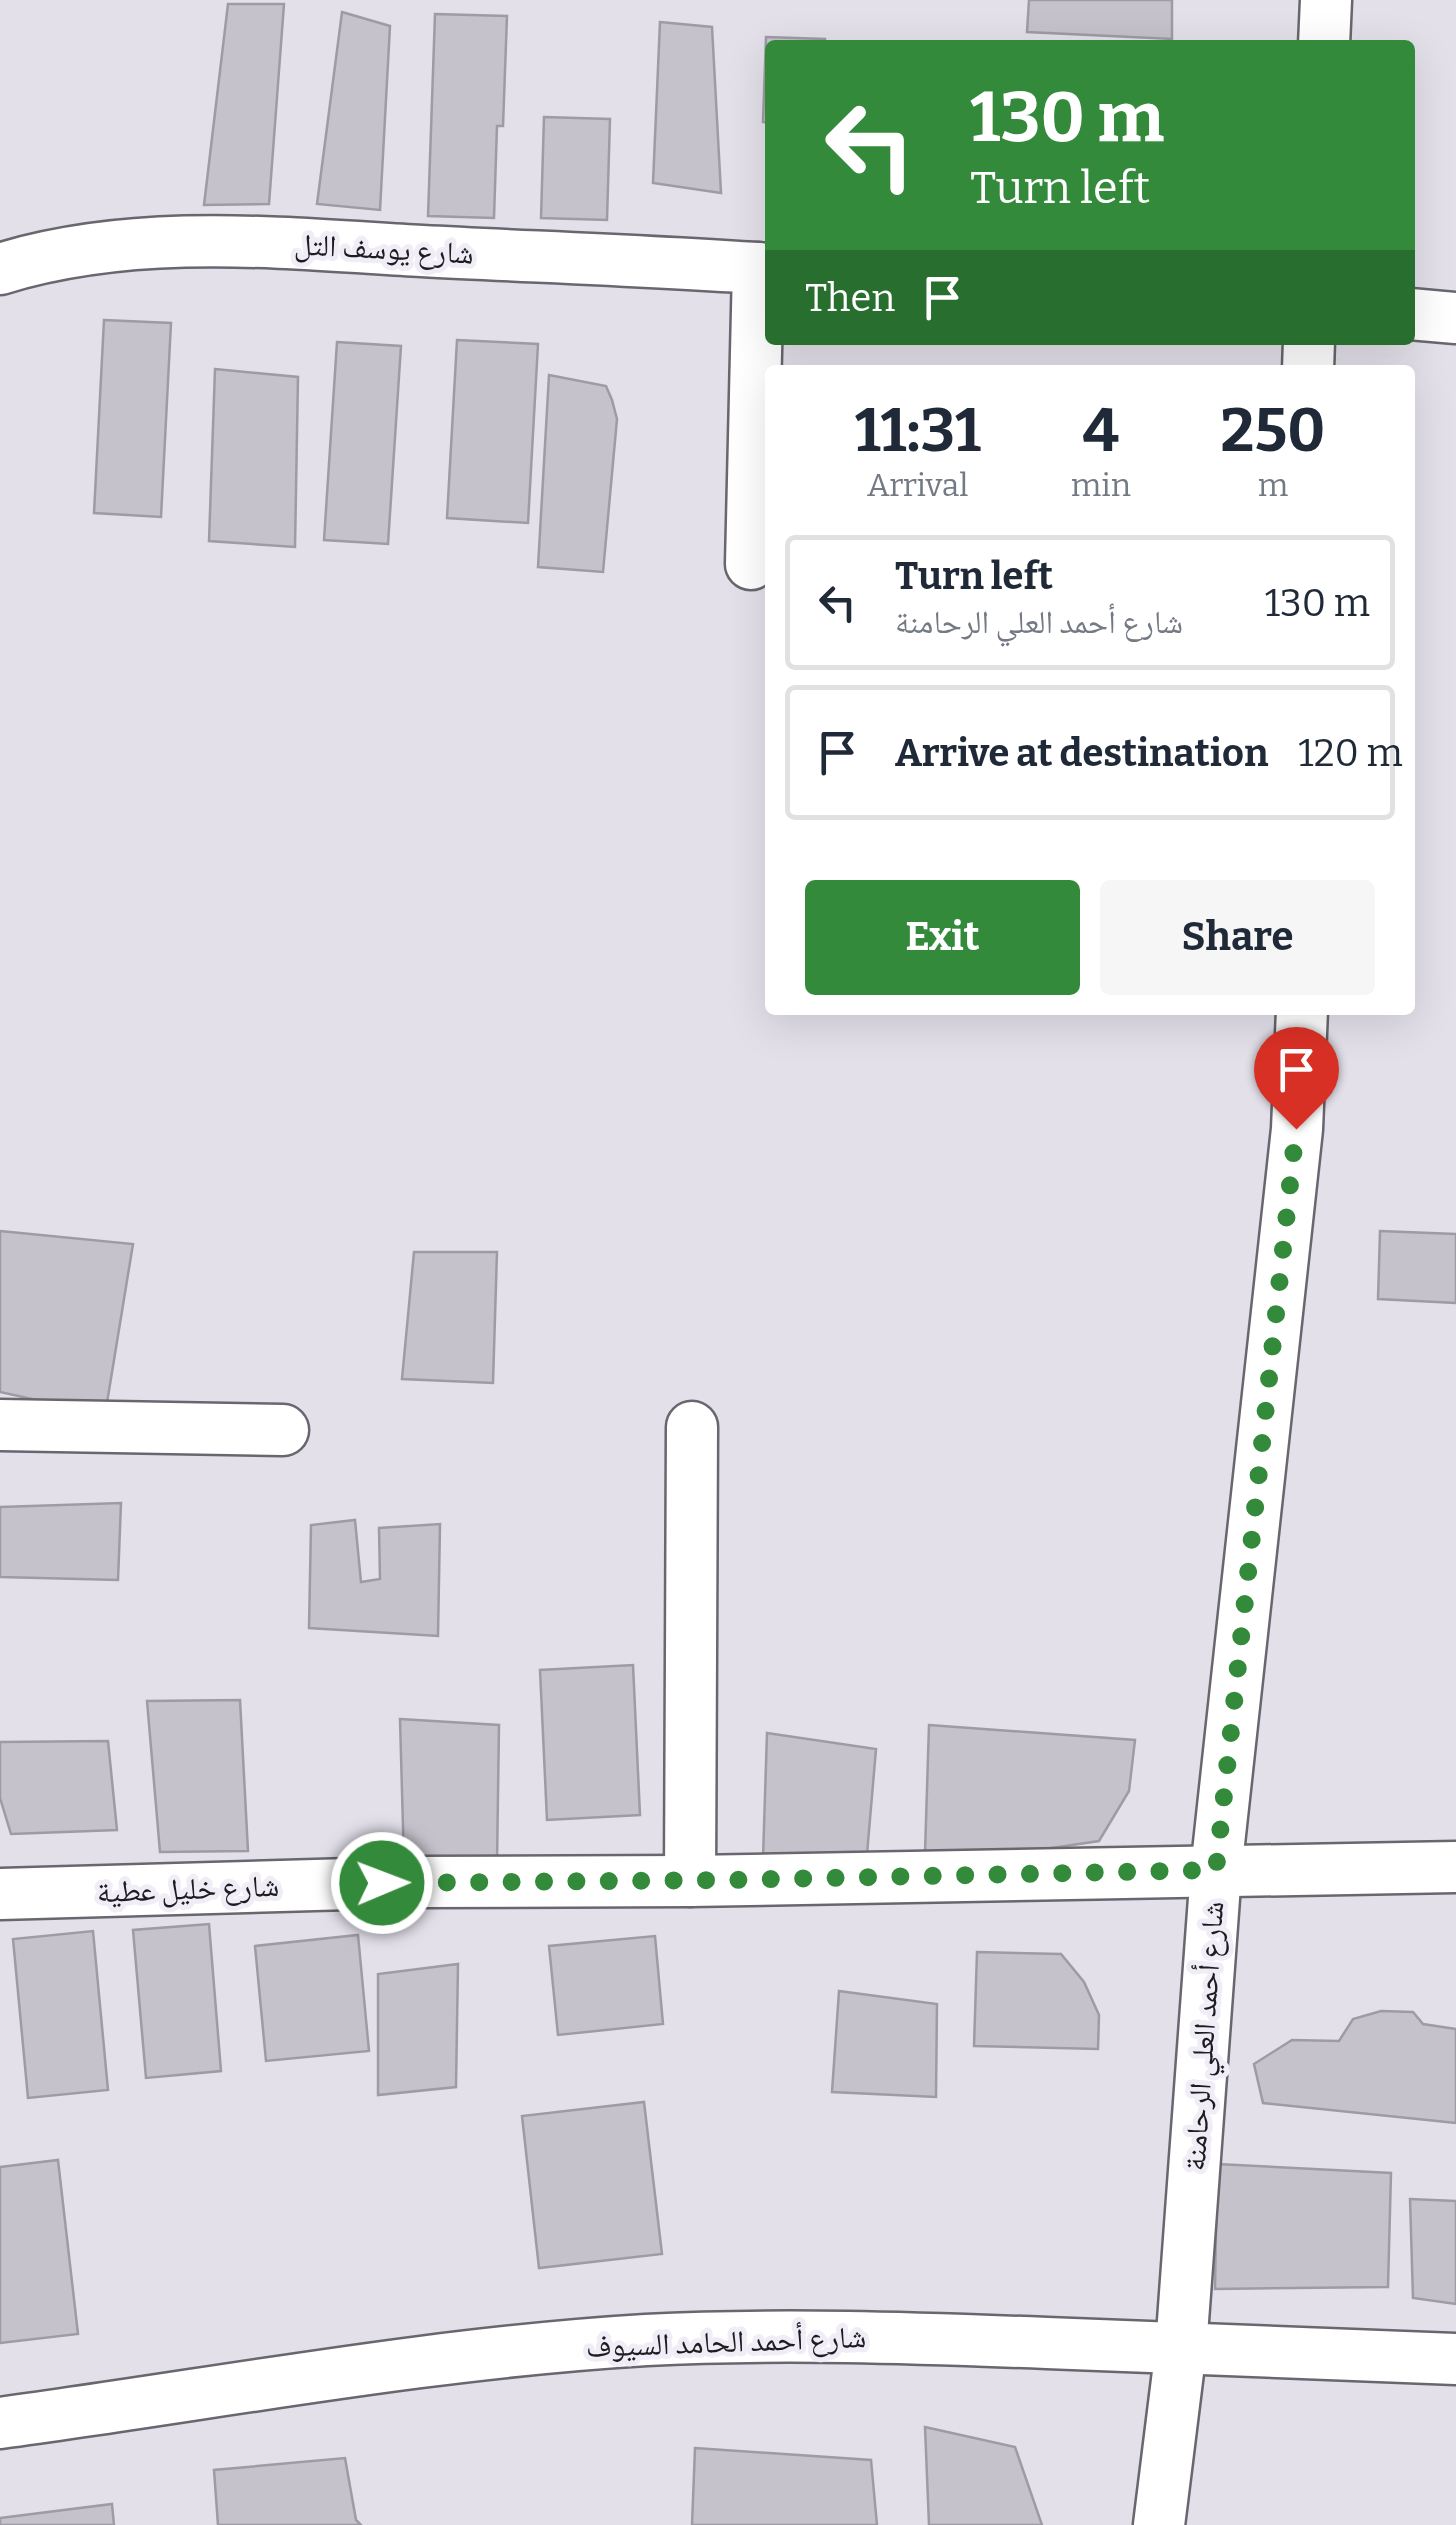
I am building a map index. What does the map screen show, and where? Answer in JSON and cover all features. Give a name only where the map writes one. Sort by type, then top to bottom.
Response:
[{"type":"street","points":[[1324,40],[1326,0]]},
{"type":"street","name":"شارع يوسف التل","points":[[0,269],[114,247],[227,240],[764,268]]},
{"type":"street","points":[[751,564],[764,268]]},
{"type":"street","points":[[1415,314],[1456,318]]},
{"type":"street","name":"شارع أحمد العلي الرحامنة","points":[[1159,2525],[1181,2348],[1216,1870],[1296,1129],[1302,1015]]},
{"type":"street","points":[[0,1425],[283,1430]]},
{"type":"street","points":[[690,1881],[692,1428]]},
{"type":"street","name":"شارع خليل عطية","points":[[0,1894],[419,1882],[690,1881],[1456,1866]]},
{"type":"street","name":"شارع أحمد الحامد السيوف","points":[[0,2424],[385,2367],[540,2348],[647,2340],[899,2337],[1456,2359]]},
{"type":"building","points":[[1029,0],[1172,0],[1172,39],[1027,32]]},
{"type":"building","points":[[228,4],[284,4],[269,204],[204,205]]},
{"type":"building","points":[[342,12],[390,26],[380,210],[317,204]]},
{"type":"building","points":[[435,14],[507,16],[503,126],[497,126],[494,218],[428,216]]},
{"type":"building","points":[[660,22],[712,27],[721,193],[653,183]]},
{"type":"building","points":[[766,37],[825,39],[825,40],[766,40]]},
{"type":"building","points":[[544,117],[610,119],[607,220],[541,218]]},
{"type":"building","points":[[104,320],[171,323],[161,517],[94,513]]},
{"type":"building","points":[[457,340],[538,344],[528,523],[447,518]]},
{"type":"building","points":[[337,342],[401,346],[388,544],[324,540]]},
{"type":"building","points":[[215,369],[298,377],[295,547],[209,541]]},
{"type":"building","points":[[549,375],[606,386],[612,400],[617,419],[603,572],[538,567]]},
{"type":"building","points":[[0,1231],[133,1244],[105,1415],[0,1392]]},
{"type":"building","points":[[1380,1231],[1456,1234],[1456,1303],[1378,1299]]},
{"type":"building","points":[[414,1252],[497,1252],[493,1383],[402,1379]]},
{"type":"building","points":[[121,1503],[118,1580],[0,1577],[0,1507]]},
{"type":"building","points":[[355,1520],[361,1582],[380,1579],[379,1528],[440,1524],[438,1636],[309,1628],[311,1525]]},
{"type":"building","points":[[633,1665],[640,1815],[547,1820],[540,1670]]},
{"type":"building","points":[[240,1700],[248,1851],[160,1852],[147,1701]]},
{"type":"building","points":[[400,1719],[499,1725],[497,1863],[404,1863]]},
{"type":"building","points":[[929,1725],[1135,1740],[1129,1791],[1099,1841],[983,1858],[925,1853]]},
{"type":"building","points":[[767,1733],[876,1749],[866,1866],[763,1858]]},
{"type":"building","points":[[108,1741],[117,1830],[11,1834],[0,1798],[0,1742]]},
{"type":"building","points":[[209,1924],[221,2071],[146,2078],[133,1930]]},
{"type":"building","points":[[93,1931],[108,2090],[28,2098],[13,1939]]},
{"type":"building","points":[[358,1935],[369,2051],[266,2061],[255,1946]]},
{"type":"building","points":[[655,1936],[663,2024],[558,2035],[549,1946]]},
{"type":"building","points":[[977,1952],[1061,1954],[1084,1982],[1099,2015],[1098,2049],[974,2046]]},
{"type":"building","points":[[458,1964],[456,2087],[378,2095],[378,1974]]},
{"type":"building","points":[[839,1991],[937,2004],[936,2097],[832,2092]]},
{"type":"building","points":[[1381,2011],[1413,2012],[1423,2024],[1456,2029],[1456,2123],[1263,2103],[1254,2064],[1292,2040],[1339,2041],[1353,2019]]},
{"type":"building","points":[[644,2102],[662,2254],[539,2268],[522,2116]]},
{"type":"building","points":[[58,2160],[78,2334],[0,2343],[0,2167]]},
{"type":"building","points":[[1217,2164],[1391,2173],[1388,2287],[1215,2289]]},
{"type":"building","points":[[1410,2199],[1456,2201],[1456,2304],[1413,2298]]},
{"type":"building","points":[[925,2427],[1015,2447],[1042,2525],[929,2525]]},
{"type":"building","points":[[695,2448],[871,2460],[877,2525],[692,2525]]},
{"type":"building","points":[[345,2458],[356,2520],[361,2525],[218,2525],[214,2470]]},
{"type":"building","points":[[112,2504],[114,2525],[0,2525],[0,2518]]},
{"type":"route","points":[[382,1883],[1216,1870],[1296,1129]]}]
